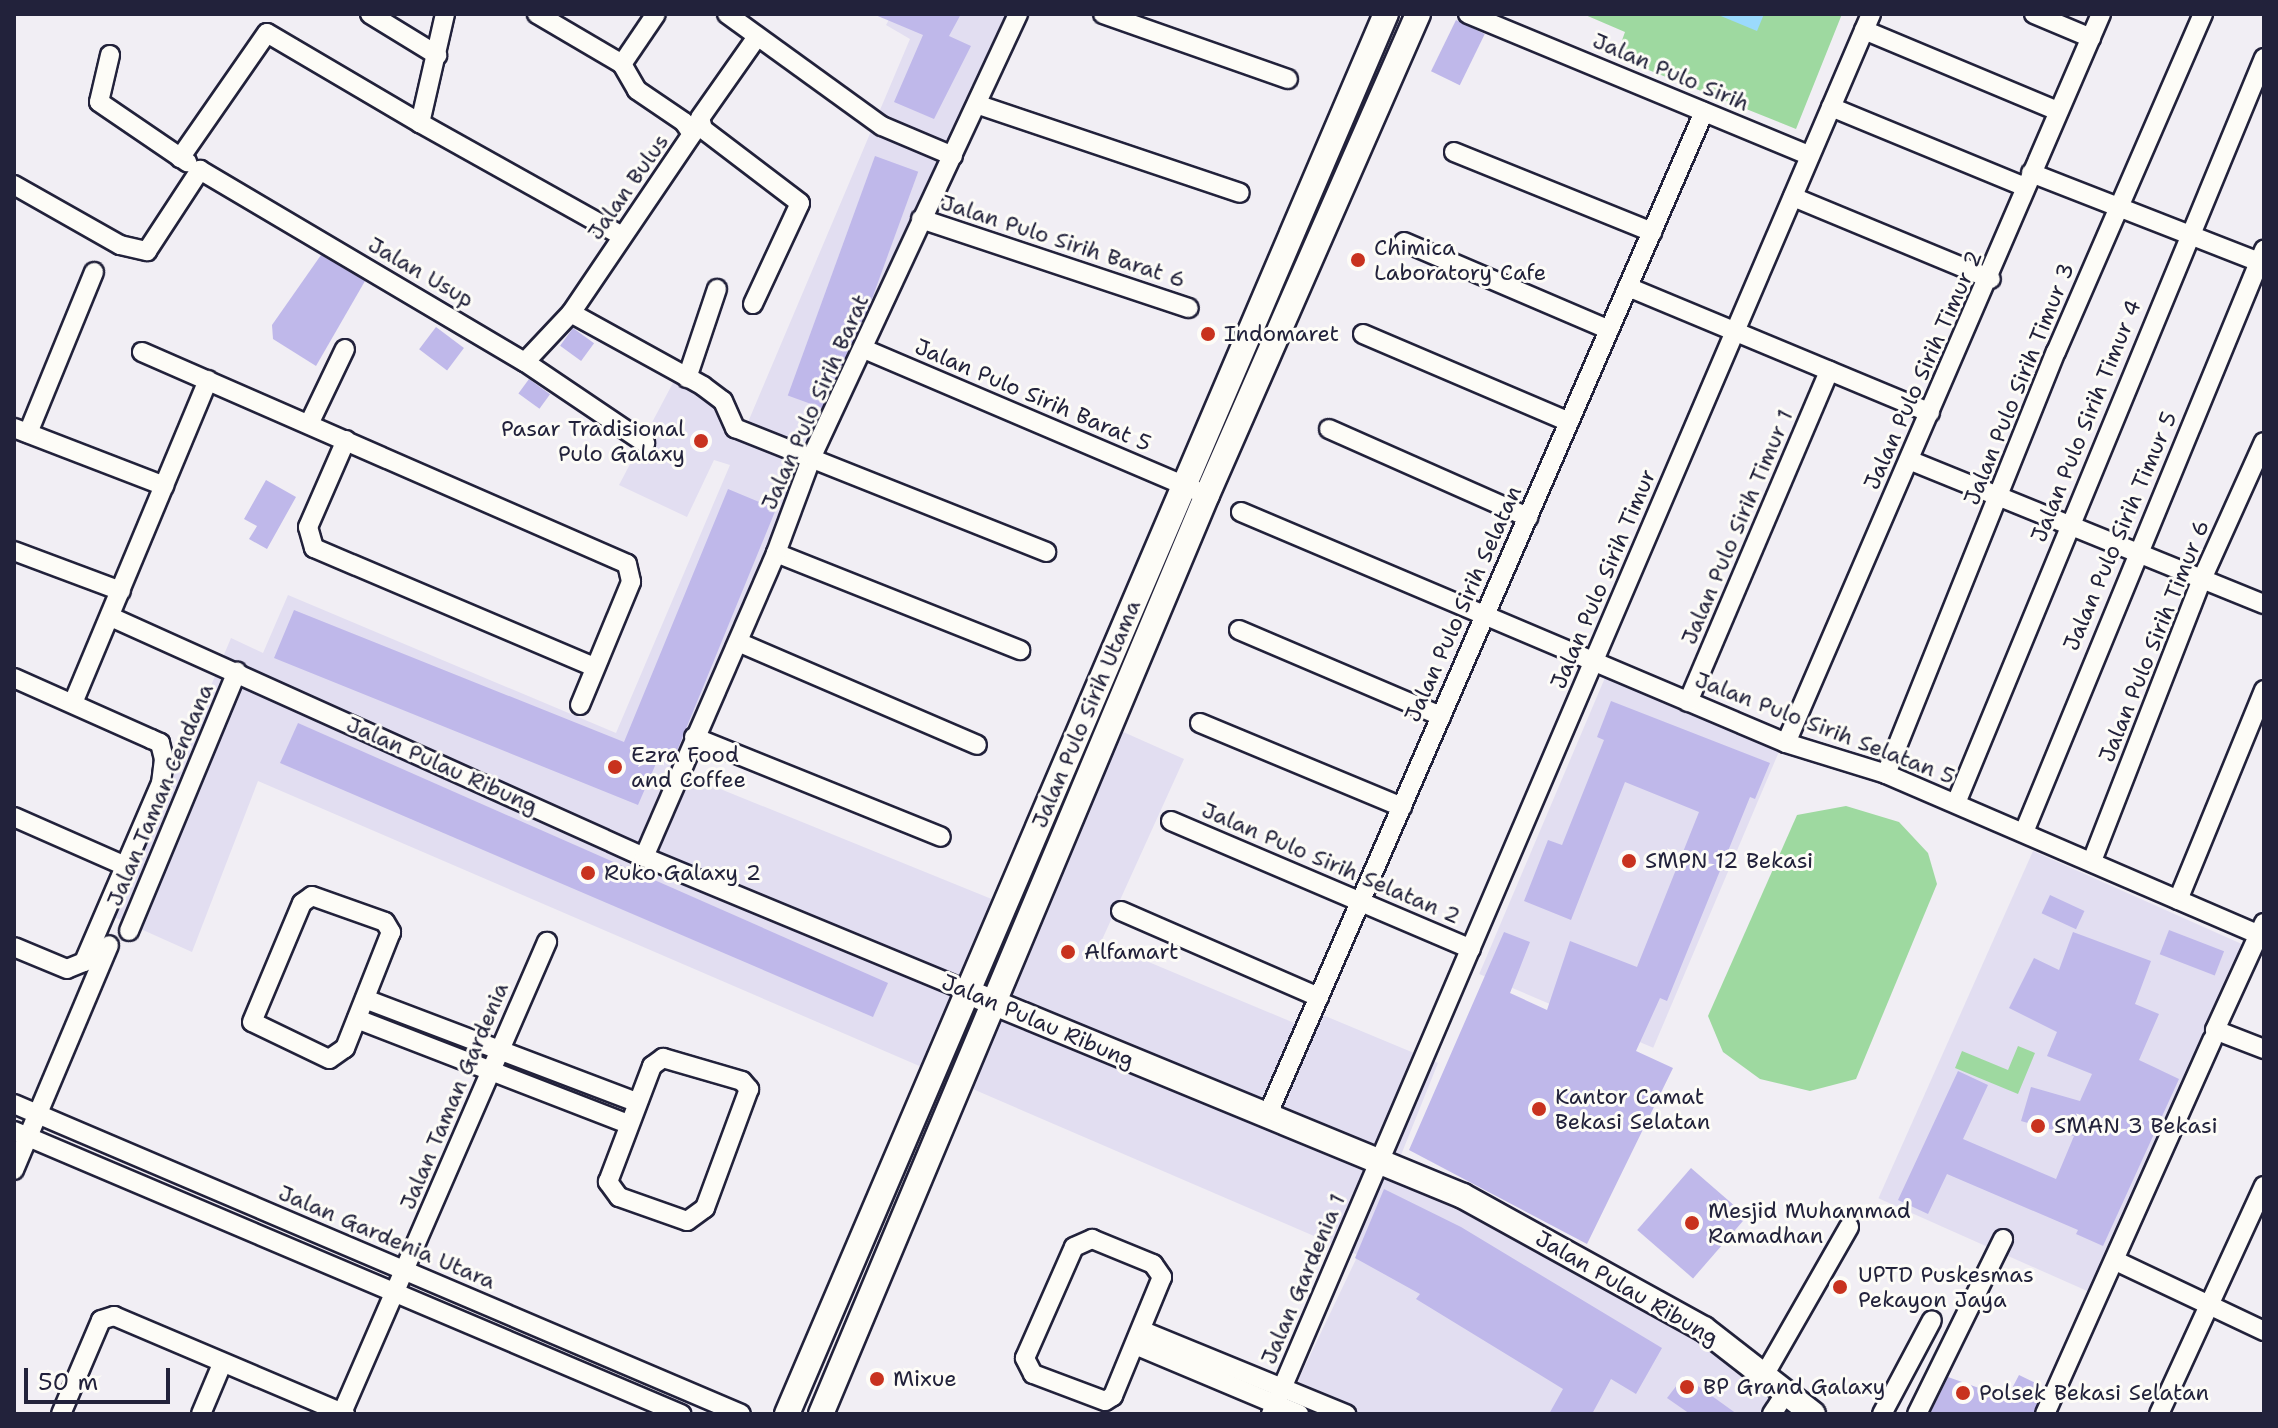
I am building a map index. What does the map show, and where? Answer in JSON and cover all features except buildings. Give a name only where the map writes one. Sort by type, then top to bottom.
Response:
[{"type":"main road","name":"Jalan Pulo Sirih Utama","points":[[787,1414],[1386,14]]},
{"type":"main road","name":"Jalan Pulo Sirih Utama","points":[[821,1414],[1207,495],[1418,14]]},
{"type":"main road","points":[[1003,910],[1028,922]]},
{"type":"main road","name":"Jalan Pulau Ribung","points":[[967,991],[1463,1196],[1704,1329],[1766,1372],[1813,1414]]},
{"type":"main road","points":[[933,1075],[958,1086]]},
{"type":"main road","points":[[814,1353],[842,1365]]},
{"type":"street","points":[[370,14],[437,55]]},
{"type":"street","points":[[420,123],[445,14]]},
{"type":"street","name":"Jalan Bulus","points":[[537,14],[622,64],[637,90],[684,122],[692,134],[571,313]]},
{"type":"street","points":[[622,64],[656,14]]},
{"type":"street","points":[[727,14],[882,126],[953,156]]},
{"type":"street","name":"Jalan Pulo Sirih Barat","points":[[644,857],[776,553],[812,456],[864,349],[921,219],[979,105],[1018,14]]},
{"type":"street","points":[[1103,14],[1288,79]]},
{"type":"street","name":"Jalan Pulo Sirih","points":[[1468,14],[1810,156]]},
{"type":"street","points":[[2034,14],[2091,38]]},
{"type":"street","name":"Jalan Pulo Sirih Timur 2","points":[[1786,743],[1991,279],[2028,180],[2101,14]]},
{"type":"street","name":"Jalan Pulo Sirih Timur 3","points":[[1886,774],[2119,207],[2203,14]]},
{"type":"street","points":[[1868,22],[2058,111]]},
{"type":"street","name":"Jalan Pulo Sirih Timur","points":[[1379,1162],[1868,22]]},
{"type":"street","points":[[180,158],[267,33],[622,236]]},
{"type":"street","points":[[753,304],[800,203],[703,129],[700,118],[757,37]]},
{"type":"street","name":"Jalan Usup","points":[[110,55],[99,102],[180,158],[525,362],[645,443]]},
{"type":"street","name":"Jalan Pulo Sirih Timur 4","points":[[1956,803],[2188,235],[2264,58]]},
{"type":"street","points":[[979,105],[1240,193]]},
{"type":"street","points":[[1831,107],[2028,180],[2119,207],[2188,235],[2262,259]]},
{"type":"street","name":"Jalan Pulo Sirih Selatan","points":[[1267,1116],[1704,112]]},
{"type":"street","points":[[1454,152],[1652,232]]},
{"type":"street","points":[[14,185],[120,245],[147,251],[200,170]]},
{"type":"street","points":[[1793,197],[1991,279]]},
{"type":"street","name":"Jalan Pulo Sirih Barat 6","points":[[921,219],[1189,308]]},
{"type":"street","points":[[1404,242],[1609,330]]},
{"type":"street","name":"Jalan Pulo Sirih Timur 5","points":[[2024,832],[2135,553],[2262,259]]},
{"type":"street","points":[[94,272],[21,431],[164,486]]},
{"type":"street","points":[[1628,287],[1930,413]]},
{"type":"street","points":[[687,378],[717,289]]},
{"type":"street","points":[[525,362],[571,313],[723,401],[735,428],[812,456],[1046,552]]},
{"type":"street","points":[[1363,334],[1569,422]]},
{"type":"street","points":[[309,424],[345,349]]},
{"type":"street","name":"Jalan Pulo Sirih Barat 5","points":[[864,349],[1207,495]]},
{"type":"street","points":[[142,352],[627,564],[631,582],[580,705]]},
{"type":"street","name":"Jalan Pulo Sirih Timur 1","points":[[1688,702],[1829,371]]},
{"type":"street","points":[[73,703],[208,380]]},
{"type":"street","points":[[1329,429],[1528,517]]},
{"type":"street","points":[[346,440],[308,527],[314,548],[595,667]]},
{"type":"street","name":"Jalan Pulo Sirih Timur 6","points":[[2092,861],[2202,579],[2264,442]]},
{"type":"street","points":[[1909,460],[2264,604]]},
{"type":"street","name":"Jalan Pulo Sirih Selatan 5","points":[[1241,512],[1786,743],[1886,774],[2178,900],[2261,929]]},
{"type":"street","points":[[14,551],[121,591]]},
{"type":"street","points":[[776,553],[1020,650]]},
{"type":"street","name":"Jalan Taman Cendana","points":[[111,617],[237,672],[129,931]]},
{"type":"street","points":[[1239,630],[1441,716]]},
{"type":"street","points":[[738,642],[977,745]]},
{"type":"street","name":"Jalan Pulau Ribung","points":[[237,672],[644,857],[967,991]]},
{"type":"street","points":[[14,678],[160,743],[161,783],[80,967],[67,969],[14,947]]},
{"type":"street","points":[[2178,900],[2264,690]]},
{"type":"street","points":[[1200,723],[1402,807]]},
{"type":"street","points":[[694,737],[941,837]]},
{"type":"street","points":[[14,817],[125,866]]},
{"type":"street","name":"Jalan Pulo Sirih Selatan 2","points":[[1171,821],[1471,949]]},
{"type":"street","points":[[309,896],[389,928],[357,1019],[345,1048],[329,1059],[252,1022],[309,896]]},
{"type":"street","points":[[1121,911],[1319,997]]},
{"type":"street","points":[[2261,929],[2215,1030],[2264,1049]]},
{"type":"street","name":"Jalan Taman Gardenia","points":[[344,1414],[547,942]]},
{"type":"street","points":[[14,1170],[21,1134],[37,1114],[109,945]]},
{"type":"street","points":[[365,999],[636,1102]]},
{"type":"street","points":[[357,1019],[490,1074],[628,1124]]},
{"type":"street","points":[[2045,1414],[2116,1261],[2212,1040]]},
{"type":"street","points":[[663,1058],[748,1085],[700,1215],[678,1221],[614,1193],[609,1174],[636,1102],[652,1066],[663,1058]]},
{"type":"street","name":"Jalan Gardenia Utara","points":[[14,1104],[741,1414]]},
{"type":"street","points":[[21,1134],[681,1414]]},
{"type":"street","name":"Jalan Gardenia 1","points":[[1276,1402],[1379,1162]]},
{"type":"street","points":[[2159,1414],[2212,1308],[2264,1186]]},
{"type":"street","points":[[1766,1372],[1849,1227]]},
{"type":"street","points":[[1092,1239],[1153,1264],[1162,1277],[1138,1338],[1113,1396],[1105,1401],[1033,1374],[1025,1358],[1074,1247],[1092,1239]]},
{"type":"street","points":[[1917,1414],[2003,1239]]},
{"type":"street","points":[[2116,1261],[2264,1331]]},
{"type":"street","points":[[61,1414],[101,1320],[114,1316],[344,1414]]},
{"type":"street","points":[[1882,1414],[1932,1320]]},
{"type":"street","points":[[1138,1338],[1299,1414]]},
{"type":"street","points":[[201,1414],[222,1364]]},
{"type":"street","points":[[1772,1414],[1787,1391]]},
{"type":"street","points":[[1276,1402],[1346,1414]]},
{"type":"shaded area","points":[[892,14],[1011,14],[812,456],[686,775],[999,902],[1085,715],[1184,759],[1101,942],[1311,1030],[1318,1013],[1438,1063],[1401,1155],[1821,1414],[1282,1414],[1358,1255],[258,781],[192,952],[114,917],[231,638],[263,653],[288,595],[616,733],[730,465],[714,460],[687,517],[619,485],[675,379],[714,401],[722,426],[743,434],[910,39],[886,25]]},
{"type":"shaded area","name":"SMPN 12 Bekasi","points":[[1607,673],[1781,747],[1653,1048],[1479,974]]},
{"type":"shaded area","name":"SMAN 3 Bekasi","points":[[2033,851],[2244,945],[2089,1292],[1878,1198]]},
{"type":"green space","points":[[1583,14],[1842,14],[1796,129],[1616,57],[1625,32]]},
{"type":"green space","points":[[1846,806],[1899,822],[1928,853],[1937,884],[1856,1079],[1810,1091],[1760,1079],[1723,1052],[1708,1016],[1797,815]]},
{"type":"green space","points":[[2018,1046],[2035,1053],[2018,1094],[1955,1068],[1962,1051],[2008,1070]]},
{"type":"water","points":[[1716,14],[1764,14],[1757,31]]},
{"type":"place","name":"Chimica Laboratory Cafe","points":[[1358,260]]},
{"type":"place","name":"Indomaret","points":[[1208,334]]},
{"type":"place","name":"Pasar Tradisional Pulo Galaxy","points":[[701,441]]},
{"type":"place","name":"Ezra Food and Coffee","points":[[615,767]]},
{"type":"place","name":"SMPN 12 Bekasi","points":[[1629,861]]},
{"type":"place","name":"Ruko Galaxy 2","points":[[588,873]]},
{"type":"place","name":"Alfamart","points":[[1068,952]]},
{"type":"place","name":"Kantor Camat Bekasi Selatan","points":[[1539,1109]]},
{"type":"place","name":"SMAN 3 Bekasi","points":[[2038,1126]]},
{"type":"place","name":"Mesjid Muhammad Ramadhan","points":[[1692,1223]]},
{"type":"place","name":"UPTD Puskesmas Pekayon Jaya","points":[[1840,1287]]},
{"type":"place","name":"Mixue","points":[[877,1379]]},
{"type":"place","name":"BP Grand Galaxy","points":[[1687,1387]]},
{"type":"place","name":"Polsek Bekasi Selatan","points":[[1963,1393]]}]
